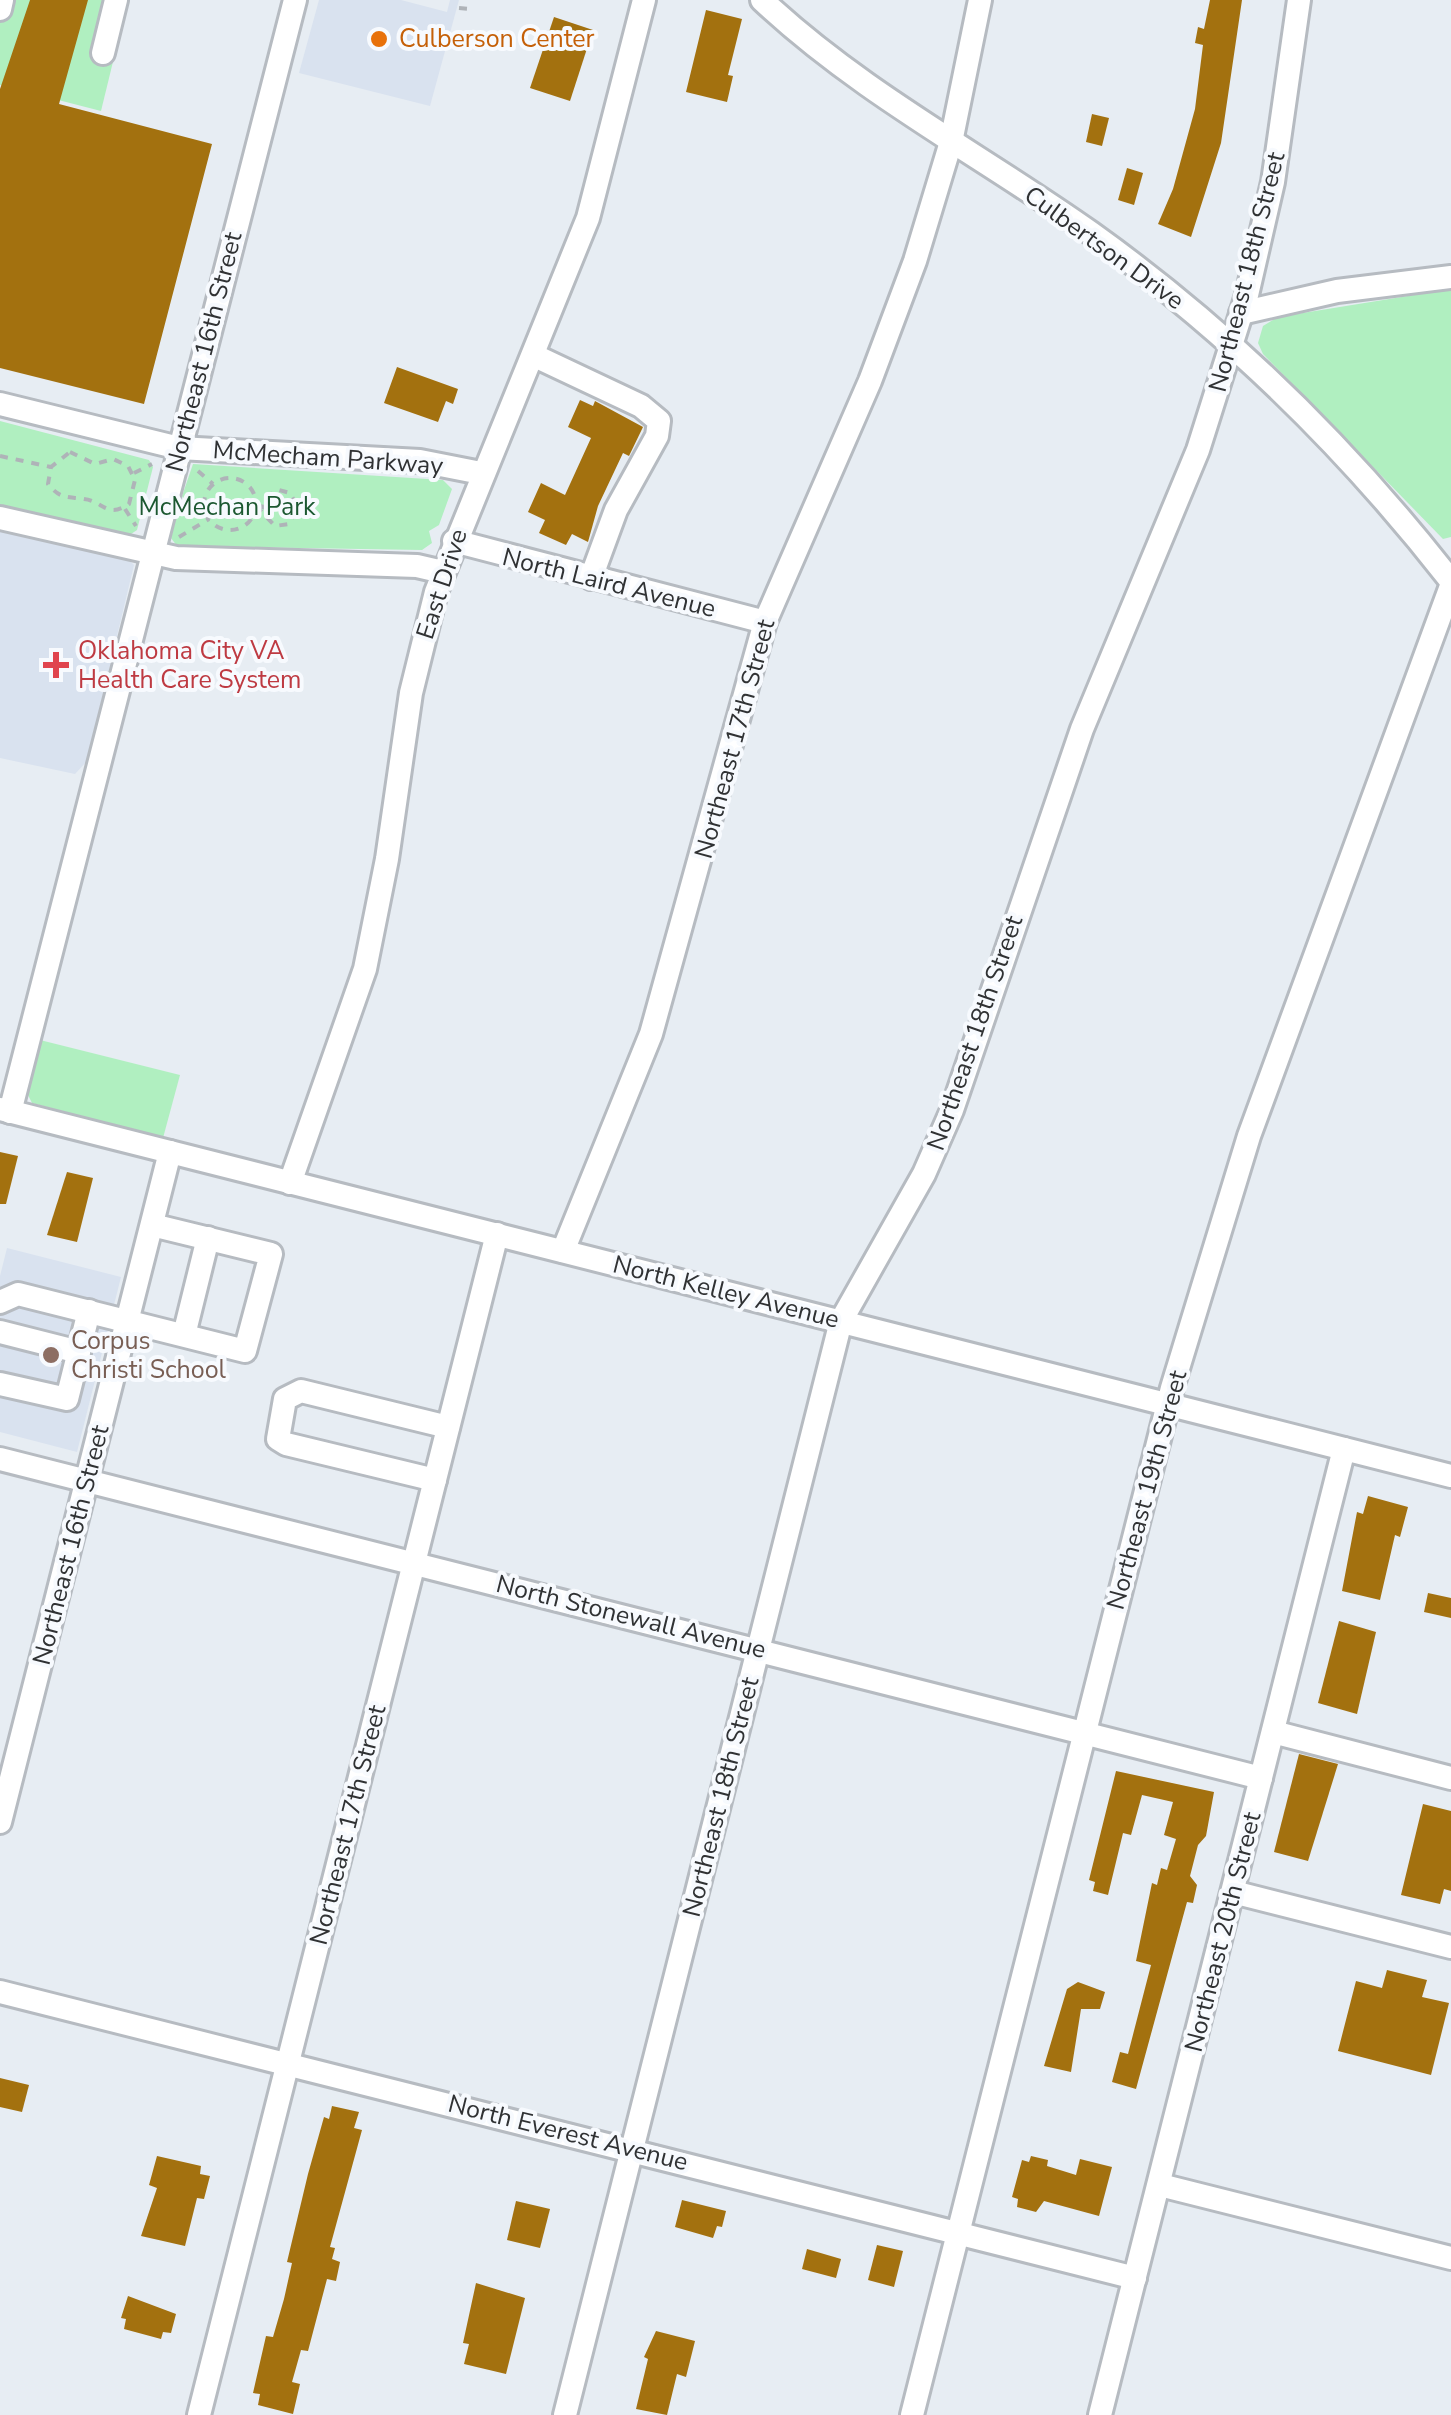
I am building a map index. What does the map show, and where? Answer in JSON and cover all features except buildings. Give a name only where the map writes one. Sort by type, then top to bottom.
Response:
[{"type":"street","points":[[0,9],[2,0]]},
{"type":"street","points":[[104,53],[116,0]]},
{"type":"street","name":"Northeast 16th Street","points":[[5,1110],[147,544],[176,457],[294,0]]},
{"type":"street","name":"East Drive","points":[[290,1182],[341,1047],[368,953],[411,693],[443,572],[481,473],[535,356],[608,152],[644,0]]},
{"type":"street","name":"Culbertson Drive","points":[[762,0],[822,53],[1089,232],[1232,346],[1340,450],[1451,584]]},
{"type":"street","name":"Northeast 17th Street","points":[[563,1251],[651,1034],[765,622],[894,321],[950,142],[980,0]]},
{"type":"street","name":"Northeast 18th Street","points":[[565,2415],[841,1321],[924,1174],[952,1110],[1046,826],[1096,694],[1198,450],[1242,313],[1273,182],[1299,0]]},
{"type":"street","points":[[1242,313],[1337,291],[1451,277]]},
{"type":"street","points":[[535,356],[642,406],[660,422],[657,436],[616,510],[591,578]]},
{"type":"street","name":"McMecham Parkway","points":[[0,404],[176,457],[420,461],[481,473]]},
{"type":"street","points":[[0,518],[147,544],[176,558],[417,566],[443,572]]},
{"type":"street","name":"North Laird Avenue","points":[[454,541],[765,622]]},
{"type":"street","name":"Northeast 19th Street","points":[[912,2415],[1168,1404],[1255,1119],[1451,584]]},
{"type":"street","name":"North Kelley Avenue","points":[[5,1110],[1451,1476]]},
{"type":"street","name":"Northeast 16th Street","points":[[0,1822],[170,1152]]},
{"type":"street","points":[[0,1302],[18,1294],[245,1351],[271,1254],[152,1224]]},
{"type":"street","name":"Northeast 17th Street","points":[[199,2415],[497,1234]]},
{"type":"street","points":[[184,1335],[208,1238]]},
{"type":"street","points":[[0,1384],[67,1399],[89,1311]]},
{"type":"street","points":[[0,1332],[78,1352]]},
{"type":"street","points":[[435,1480],[286,1444],[278,1439],[285,1399],[301,1391],[448,1427]]},
{"type":"street","name":"Northeast 20th Street","points":[[1100,2415],[1344,1449]]},
{"type":"street","name":"North Stonewall Avenue","points":[[0,1458],[1261,1778]]},
{"type":"street","points":[[1273,1732],[1451,1778]]},
{"type":"street","points":[[1233,1892],[1451,1946]]},
{"type":"street","name":"North Everest Avenue","points":[[0,1992],[1135,2278]]},
{"type":"street","points":[[1160,2185],[1451,2258]]},
{"type":"path","points":[[460,8],[471,10]]},
{"type":"path","points":[[124,508],[102,510],[88,499],[60,496],[48,484],[51,468],[70,452],[95,464],[113,459],[134,473]]},
{"type":"path","points":[[0,456],[51,468]]},
{"type":"path","points":[[134,473],[176,457],[213,484]]},
{"type":"path","points":[[124,508],[132,491],[134,473]]},
{"type":"path","points":[[259,507],[252,490],[242,480],[225,478],[213,484],[204,506],[209,519],[222,528],[244,526],[259,507],[265,498],[279,490],[295,498],[298,508],[293,520],[282,526],[266,520],[259,507]]},
{"type":"path","points":[[124,508],[147,544]]},
{"type":"shaded area","name":"Culberson Center","points":[[319,0],[401,0],[447,12],[450,0],[459,0],[430,106],[299,73]]},
{"type":"shaded area","name":"Oklahoma City VA Health Care System","points":[[0,528],[126,557],[134,565],[87,761],[75,774],[0,758]]},
{"type":"shaded area","name":"Corpus Christi School","points":[[7,1248],[121,1277],[77,1452],[0,1432],[0,1276]]},
{"type":"green space","points":[[0,0],[128,0],[101,111],[0,85]]},
{"type":"green space","points":[[1451,289],[1451,537],[1443,539],[1263,354],[1258,343],[1263,326],[1278,317]]},
{"type":"green space","name":"McMechan Park","points":[[0,421],[149,460],[153,467],[137,530],[128,536],[0,507]]},
{"type":"green space","name":"McMechan Park","points":[[193,464],[443,480],[452,489],[439,525],[429,531],[432,543],[422,550],[177,546],[171,538],[177,514],[187,507],[182,496]]},
{"type":"green space","points":[[40,1040],[180,1075],[163,1138],[32,1103],[26,1091]]},
{"type":"place","name":"Culberson Center","points":[[379,39]]},
{"type":"place","name":"Oklahoma City VA Health Care System","points":[[56,665]]},
{"type":"place","name":"Corpus Christi School","points":[[51,1355]]}]
